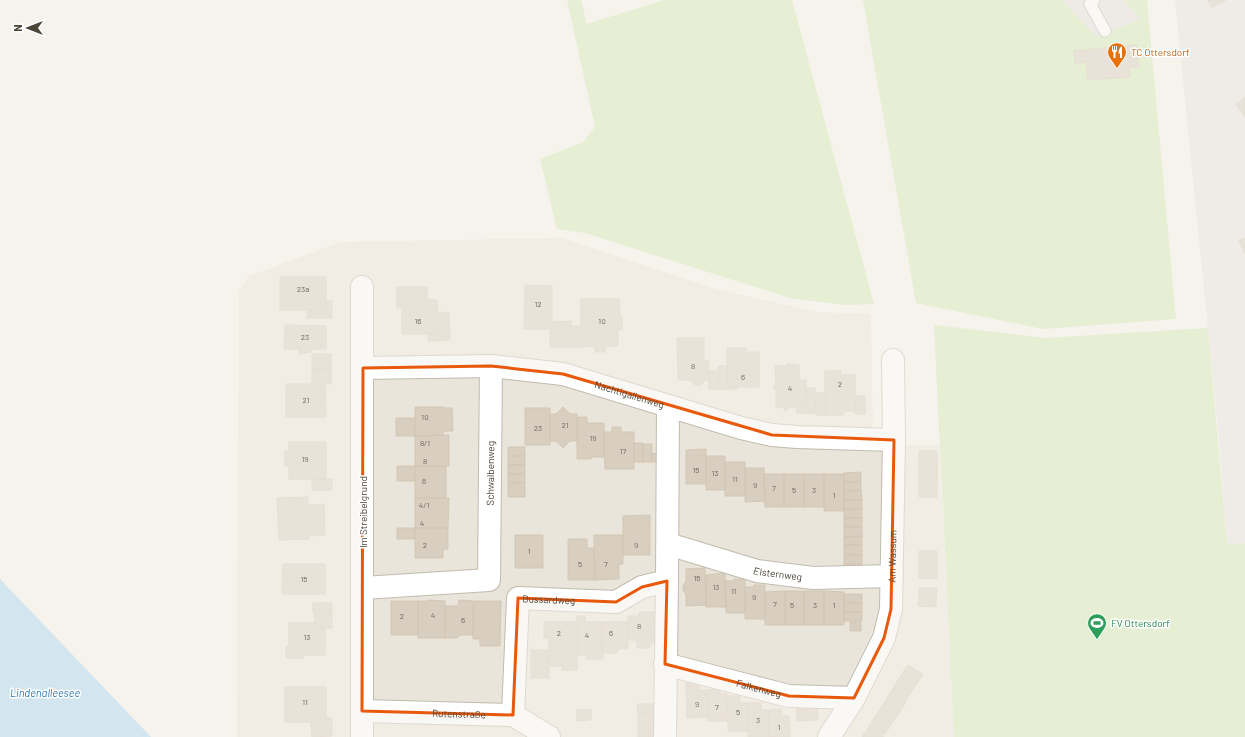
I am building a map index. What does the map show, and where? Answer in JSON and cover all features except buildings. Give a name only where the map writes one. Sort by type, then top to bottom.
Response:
[{"type":"street","name":"Im Streibelgrund","points":[[362,288],[362,737]]},
{"type":"street","name":"Am Wassum","points":[[829,737],[854,698],[884,638],[891,609],[894,440],[893,360]]},
{"type":"street","name":"Nachtigallenweg","points":[[363,368],[491,366],[562,374],[741,428],[772,435],[894,440]]},
{"type":"street","name":"Schwalbenweg","points":[[489,580],[491,366]]},
{"type":"street","points":[[665,737],[668,544],[668,406]]},
{"type":"street","name":"Elsternweg","points":[[668,544],[757,571],[813,578],[892,576]]},
{"type":"street","points":[[363,588],[489,580],[518,598]]},
{"type":"street","name":"Bussardweg","points":[[513,714],[518,598],[616,602],[642,587],[667,581]]},
{"type":"street","name":"Falkenweg","points":[[666,664],[789,696],[854,698]]},
{"type":"street","name":"Rutenstraße","points":[[362,711],[513,714]]},
{"type":"street","points":[[513,714],[549,737]]},
{"type":"lane","points":[[1094,0],[1090,4],[1105,31]]},
{"type":"highlighted area","points":[[491,366],[563,374],[772,435],[894,440],[891,609],[884,638],[854,698],[789,696],[665,664],[667,581],[642,587],[616,602],[518,598],[513,715],[362,711],[363,368]]},
{"type":"shaded area","points":[[1062,0],[1123,0],[1141,19],[1096,37]]},
{"type":"shaded area","points":[[1175,0],[1245,0],[1245,543],[1227,544],[1219,438]]},
{"type":"shaded area","points":[[562,238],[716,289],[816,312],[871,314],[873,446],[939,445],[954,737],[237,737],[239,291],[249,276],[341,242]]},
{"type":"green space","points":[[567,0],[581,0],[587,24],[664,0],[792,0],[874,304],[844,305],[790,298],[585,233],[557,229],[540,159],[583,142],[595,127]]},
{"type":"green space","points":[[863,0],[1147,0],[1176,319],[1043,329],[916,303]]},
{"type":"green space","name":"FV Ottersdorf","points":[[934,325],[1045,338],[1208,328],[1227,544],[1245,543],[1245,737],[954,737]]},
{"type":"water","name":"Lindenalleesee","points":[[0,579],[151,737],[0,737]]},
{"type":"place","name":"TC Ottersdorf","points":[[1117,69]]},
{"type":"place","name":"FV Ottersdorf","points":[[1097,640]]}]
